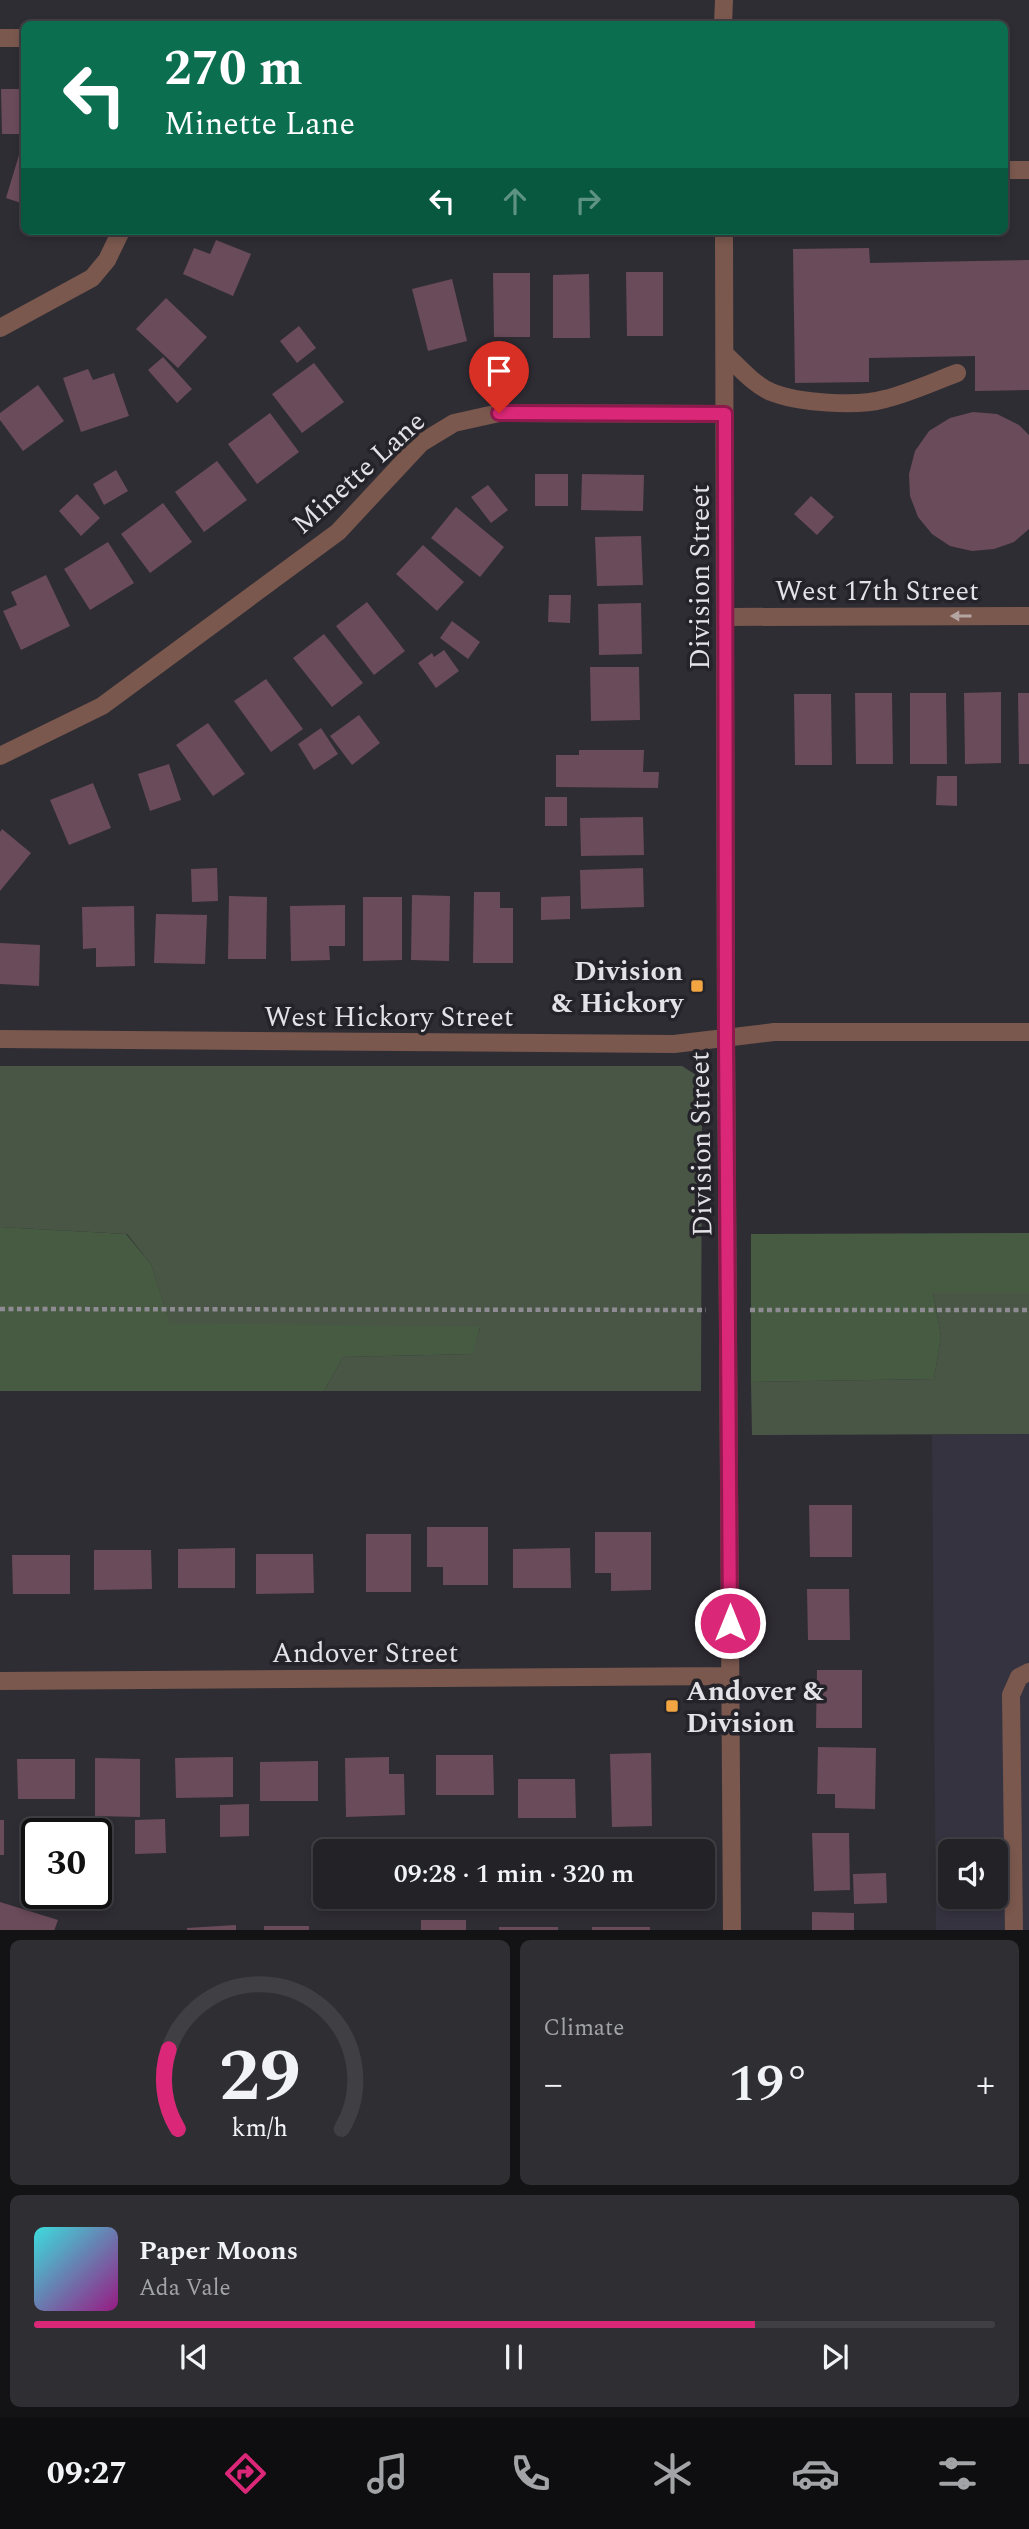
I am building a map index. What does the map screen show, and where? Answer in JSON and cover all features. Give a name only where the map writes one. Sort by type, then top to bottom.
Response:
[{"type":"street","points":[[723,21],[724,0]]},
{"type":"street","points":[[0,38],[21,38]]},
{"type":"street","points":[[1008,170],[1029,170]]},
{"type":"street","points":[[0,328],[92,278],[107,260],[119,235]]},
{"type":"street","name":"Division Street","points":[[724,235],[732,1930]]},
{"type":"street","points":[[725,354],[755,382],[770,391],[829,403],[883,400],[957,373]]},
{"type":"street","name":"Minette Lane","points":[[0,756],[102,706],[338,532],[421,443],[454,423],[499,413],[725,414]]},
{"type":"street","name":"West 17th Street","points":[[726,617],[1029,616]]},
{"type":"street","name":"West Hickory Street","points":[[0,1039],[674,1044],[774,1032],[1029,1032]]},
{"type":"street","points":[[1014,1930],[1011,1695],[1019,1677],[1029,1672]]},
{"type":"street","name":"Andover Street","points":[[0,1681],[730,1676]]},
{"type":"path","points":[[0,1309],[703,1310]]},
{"type":"path","points":[[746,1310],[1029,1310]]},
{"type":"shaded area","points":[[1029,1434],[1029,1930],[936,1930],[932,1435]]},
{"type":"green space","points":[[0,1066],[682,1066],[696,1075],[702,1096],[701,1391],[324,1391],[343,1357],[472,1354],[480,1328],[170,1324],[151,1264],[127,1234],[0,1227]]},
{"type":"green space","points":[[0,1227],[126,1234],[151,1264],[170,1323],[480,1327],[473,1354],[343,1357],[324,1391],[0,1391]]},
{"type":"green space","points":[[1029,1233],[1029,1293],[933,1293],[941,1336],[934,1379],[751,1382],[751,1234]]},
{"type":"green space","points":[[933,1293],[1029,1293],[1029,1434],[752,1435],[751,1382],[934,1379],[941,1336]]},
{"type":"building","points":[[1,89],[21,89],[21,134],[2,134]]},
{"type":"building","points":[[19,155],[21,203],[6,198]]},
{"type":"building","points":[[216,240],[251,254],[233,296],[183,274],[194,248],[210,254]]},
{"type":"building","points":[[869,248],[870,263],[1029,260],[1029,390],[975,391],[975,356],[869,358],[869,382],[795,383],[793,249]]},
{"type":"building","points":[[626,272],[663,272],[663,336],[627,336]]},
{"type":"building","points":[[493,273],[530,273],[530,337],[494,337]]},
{"type":"building","points":[[589,274],[590,338],[553,338],[553,275]]},
{"type":"building","points":[[452,279],[467,341],[428,351],[412,289]]},
{"type":"building","points":[[166,298],[207,337],[178,368],[136,329]]},
{"type":"building","points":[[299,326],[316,348],[297,363],[280,341]]},
{"type":"building","points":[[163,357],[192,389],[177,403],[148,370]]},
{"type":"building","points":[[314,363],[344,402],[302,433],[272,394]]},
{"type":"building","points":[[88,369],[93,380],[114,373],[129,416],[81,432],[63,378]]},
{"type":"building","points":[[38,385],[64,421],[23,451],[0,420],[0,413]]},
{"type":"building","points":[[973,412],[997,414],[1019,425],[1029,435],[1029,529],[1014,542],[994,549],[972,551],[950,546],[932,534],[918,517],[910,496],[909,474],[915,451],[929,431],[950,418]]},
{"type":"building","points":[[270,413],[299,452],[257,484],[228,444]]},
{"type":"building","points":[[217,461],[247,500],[204,532],[175,492]]},
{"type":"building","points":[[116,470],[128,491],[104,505],[93,484]]},
{"type":"building","points":[[535,474],[568,474],[568,506],[535,506]]},
{"type":"building","points":[[582,474],[644,475],[643,511],[581,510]]},
{"type":"building","points":[[488,485],[508,510],[491,523],[471,497]]},
{"type":"building","points":[[77,494],[100,518],[81,536],[59,511]]},
{"type":"building","points":[[811,496],[834,517],[817,535],[794,514]]},
{"type":"building","points":[[163,503],[192,542],[150,573],[121,534]]},
{"type":"building","points":[[456,507],[504,547],[480,577],[431,538]]},
{"type":"building","points":[[641,536],[643,585],[597,586],[595,537]]},
{"type":"building","points":[[108,542],[134,583],[90,610],[64,569]]},
{"type":"building","points":[[423,545],[464,582],[437,611],[396,574]]},
{"type":"building","points":[[46,575],[70,626],[21,650],[3,611],[17,605],[11,592]]},
{"type":"building","points":[[549,595],[571,595],[570,623],[548,622]]},
{"type":"building","points":[[367,602],[405,651],[374,675],[336,626]]},
{"type":"building","points":[[641,603],[642,654],[599,655],[598,604]]},
{"type":"building","points":[[452,621],[480,642],[468,659],[440,638]]},
{"type":"building","points":[[324,634],[363,683],[332,707],[293,658]]},
{"type":"building","points":[[444,650],[459,671],[436,688],[418,663],[432,653],[434,657]]},
{"type":"building","points":[[590,667],[639,667],[640,720],[591,721]]},
{"type":"building","points":[[266,679],[303,729],[271,752],[234,701]]},
{"type":"building","points":[[1001,692],[1001,763],[965,764],[964,693]]},
{"type":"building","points":[[855,693],[892,693],[893,764],[856,764]]},
{"type":"building","points":[[910,693],[946,693],[947,764],[910,764]]},
{"type":"building","points":[[1018,693],[1029,693],[1029,764],[1019,764]]},
{"type":"building","points":[[794,694],[831,694],[832,765],[795,765]]},
{"type":"building","points":[[359,715],[380,743],[352,765],[330,736]]},
{"type":"building","points":[[208,723],[245,774],[213,796],[176,745]]},
{"type":"building","points":[[321,728],[338,754],[314,770],[298,744]]},
{"type":"building","points":[[579,750],[644,750],[643,772],[659,772],[658,788],[556,787],[556,755],[579,755]]},
{"type":"building","points":[[169,764],[181,800],[150,811],[138,774]]},
{"type":"building","points":[[937,776],[957,776],[957,806],[936,805]]},
{"type":"building","points":[[93,783],[111,828],[69,845],[50,800]]},
{"type":"building","points":[[545,797],[567,797],[567,826],[545,826]]},
{"type":"building","points":[[643,817],[644,855],[581,856],[580,818]]},
{"type":"building","points":[[2,829],[31,853],[0,891],[0,832]]},
{"type":"building","points":[[217,868],[218,901],[192,902],[191,869]]},
{"type":"building","points":[[643,868],[644,907],[581,909],[580,870]]},
{"type":"building","points":[[474,892],[500,892],[500,908],[513,908],[513,963],[473,963]]},
{"type":"building","points":[[412,895],[450,896],[449,961],[411,960]]},
{"type":"building","points":[[229,896],[267,897],[266,959],[228,959]]},
{"type":"building","points":[[570,896],[570,919],[541,920],[541,897]]},
{"type":"building","points":[[363,897],[402,897],[402,960],[363,961]]},
{"type":"building","points":[[345,905],[345,946],[329,946],[330,960],[291,961],[290,906]]},
{"type":"building","points":[[134,906],[135,966],[96,967],[96,948],[83,949],[82,907]]},
{"type":"building","points":[[156,914],[207,915],[205,964],[154,963]]},
{"type":"building","points":[[0,943],[40,945],[39,986],[0,984]]},
{"type":"building","points":[[809,1505],[852,1505],[852,1557],[810,1557]]},
{"type":"building","points":[[427,1527],[488,1527],[488,1585],[443,1585],[443,1567],[427,1567]]},
{"type":"building","points":[[595,1532],[651,1532],[651,1590],[611,1591],[611,1573],[595,1573]]},
{"type":"building","points":[[366,1534],[411,1534],[411,1592],[366,1592]]},
{"type":"building","points":[[235,1548],[235,1588],[178,1588],[178,1549]]},
{"type":"building","points":[[570,1548],[571,1588],[513,1588],[513,1549]]},
{"type":"building","points":[[94,1550],[151,1550],[152,1589],[94,1590]]},
{"type":"building","points":[[256,1554],[313,1554],[314,1593],[256,1594]]},
{"type":"building","points":[[12,1555],[70,1555],[70,1594],[13,1594]]},
{"type":"building","points":[[807,1589],[849,1589],[850,1640],[808,1640]]},
{"type":"building","points":[[817,1670],[862,1670],[862,1728],[816,1728]]},
{"type":"building","points":[[818,1747],[876,1748],[875,1809],[835,1808],[835,1794],[817,1794]]},
{"type":"building","points":[[651,1753],[652,1826],[612,1827],[610,1754]]},
{"type":"building","points":[[436,1755],[493,1755],[494,1795],[436,1795]]},
{"type":"building","points":[[233,1757],[233,1797],[176,1798],[175,1758]]},
{"type":"building","points":[[389,1757],[389,1774],[404,1774],[405,1815],[346,1817],[345,1758]]},
{"type":"building","points":[[95,1758],[140,1759],[140,1817],[95,1816]]},
{"type":"building","points":[[17,1759],[75,1759],[75,1799],[18,1799]]},
{"type":"building","points":[[318,1761],[318,1801],[260,1801],[260,1762]]},
{"type":"building","points":[[518,1779],[575,1779],[576,1818],[518,1818]]},
{"type":"building","points":[[249,1804],[249,1836],[220,1837],[220,1805]]},
{"type":"building","points":[[165,1819],[166,1853],[135,1854],[135,1820]]},
{"type":"building","points":[[0,1820],[4,1820],[4,1855],[0,1855]]},
{"type":"building","points":[[812,1833],[849,1833],[850,1890],[814,1891]]},
{"type":"building","points":[[886,1873],[887,1903],[854,1904],[853,1874]]},
{"type":"building","points":[[0,1902],[58,1920],[54,1930],[0,1930]]},
{"type":"building","points":[[812,1912],[854,1913],[854,1930],[812,1930]]},
{"type":"building","points":[[421,1920],[466,1920],[466,1930],[421,1930]]},
{"type":"building","points":[[236,1925],[236,1930],[187,1928]]},
{"type":"building","points":[[264,1926],[309,1926],[309,1930],[264,1930]]},
{"type":"building","points":[[499,1927],[558,1927],[558,1930],[499,1930]]},
{"type":"building","points":[[592,1927],[650,1927],[650,1930],[592,1930]]},
{"type":"place","name":"Division & Hickory","points":[[697,986]]},
{"type":"place","name":"Andover & Division","points":[[672,1706]]},
{"type":"route","points":[[499,413],[725,414],[730,1623]]}]
